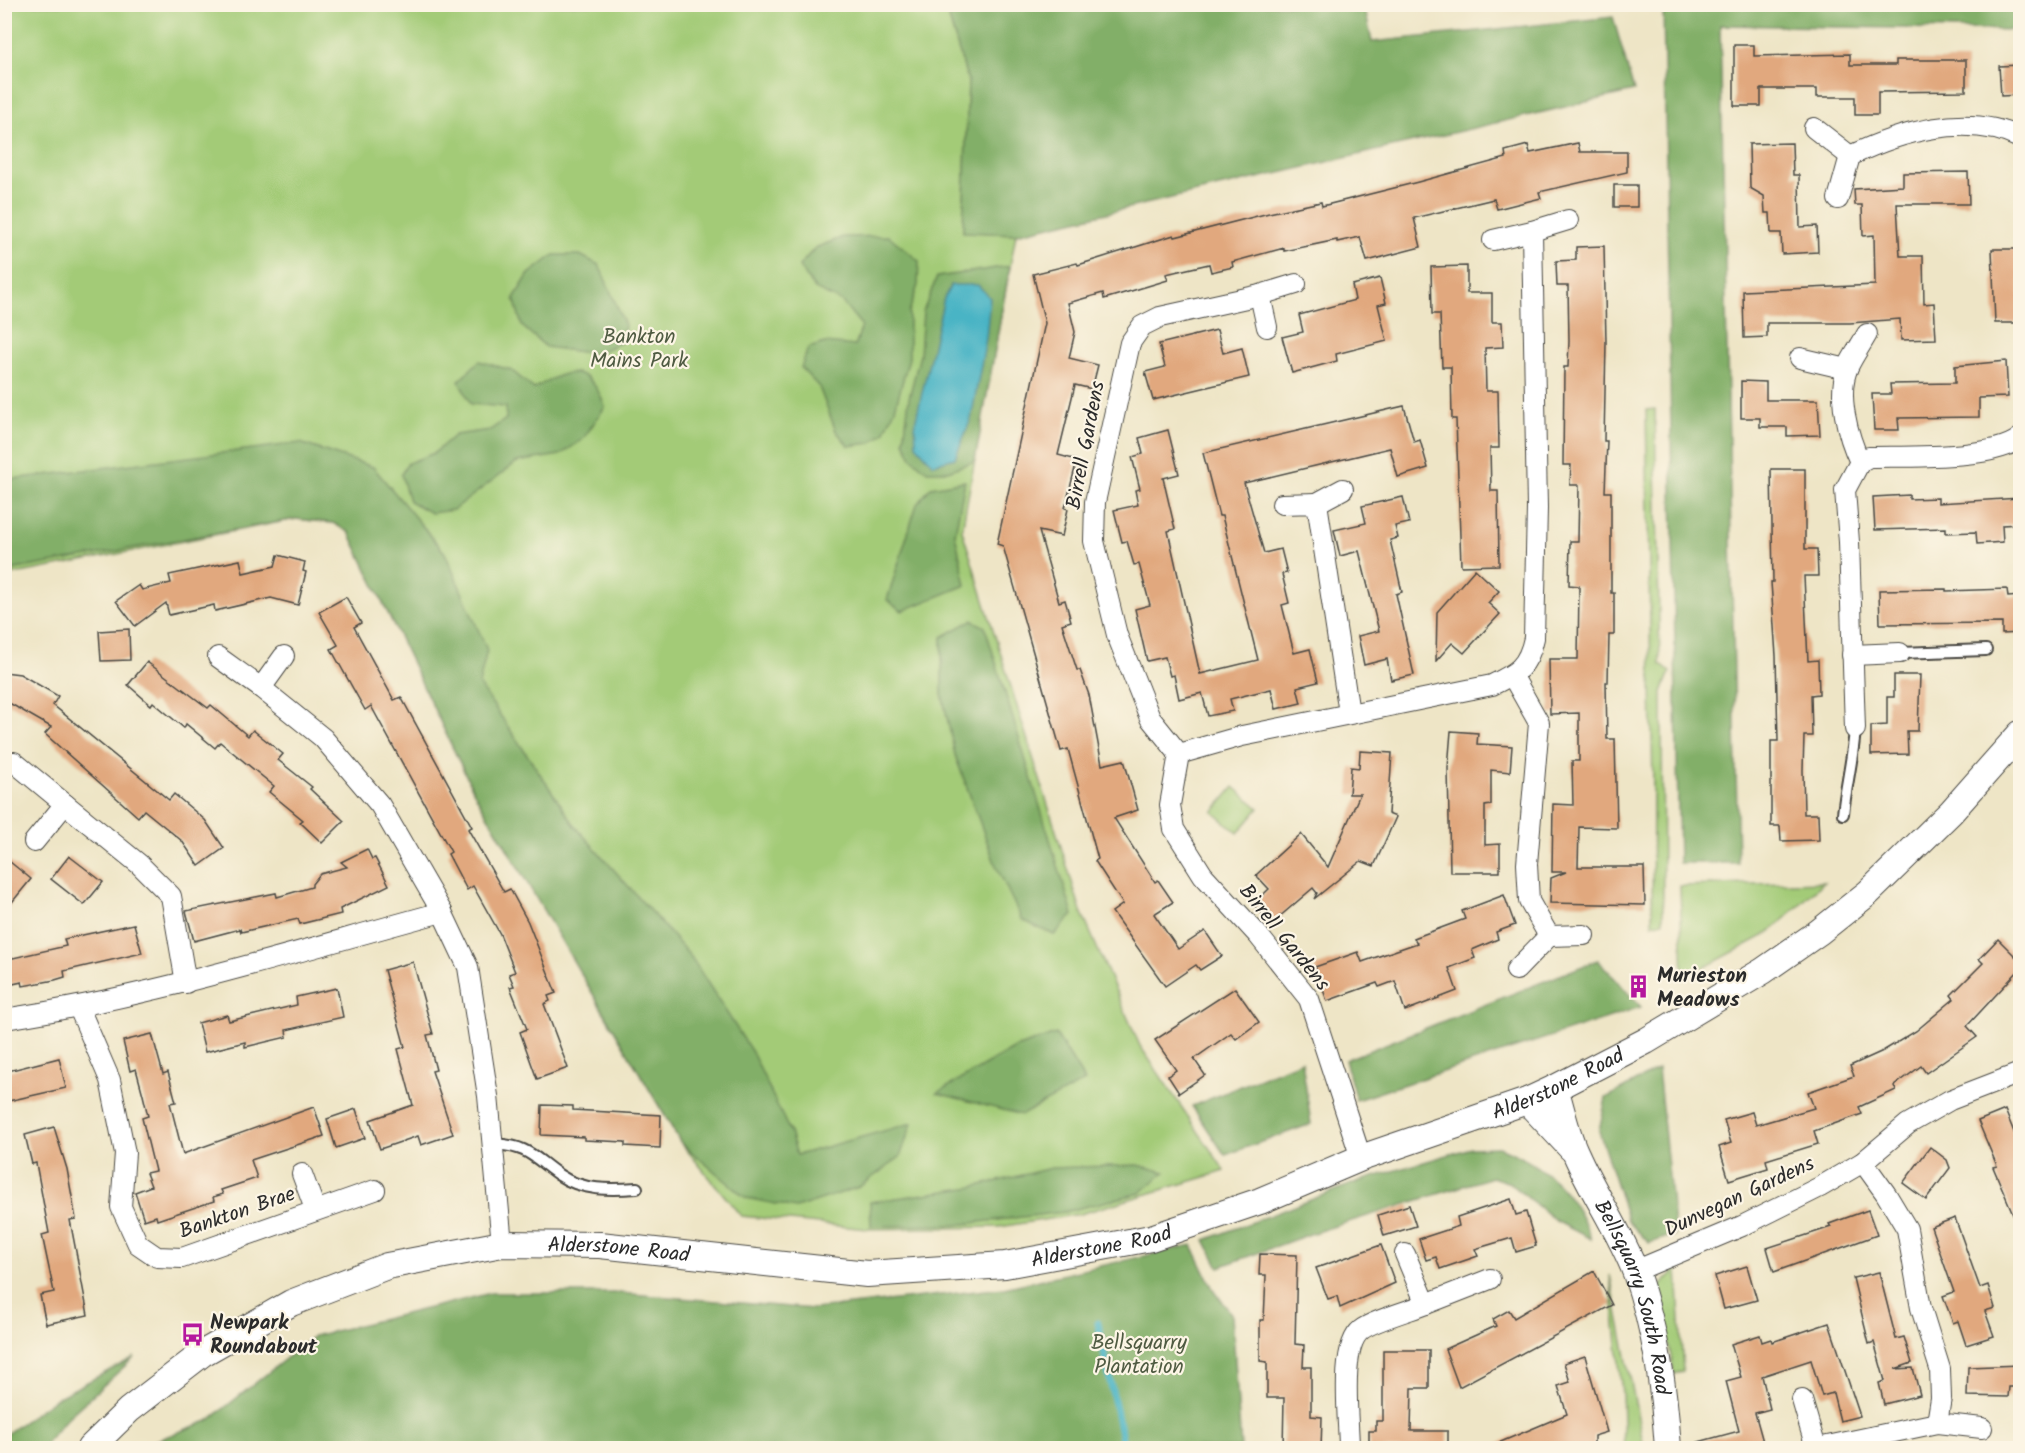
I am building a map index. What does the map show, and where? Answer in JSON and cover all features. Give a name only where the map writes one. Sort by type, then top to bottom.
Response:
[{"type":"street","points":[[1838,199],[1850,156],[1878,143],[1924,130],[1973,126],[2020,138]]},
{"type":"street","points":[[1814,128],[1850,156]]},
{"type":"street","points":[[1493,240],[1568,220]]},
{"type":"street","points":[[1179,754],[1242,736],[1492,685],[1512,675],[1530,658],[1534,638],[1537,508],[1532,231]]},
{"type":"street","name":"Birrell Gardens","points":[[1296,284],[1260,295],[1160,317],[1142,326],[1130,342],[1095,502],[1094,541],[1117,635],[1150,718],[1179,754],[1170,805],[1174,830],[1203,875],[1257,935],[1309,999],[1361,1158]]},
{"type":"street","points":[[1260,295],[1267,327]]},
{"type":"street","points":[[1860,462],[1847,434],[1844,402],[1847,369],[1867,334]]},
{"type":"street","points":[[1800,358],[1847,369]]},
{"type":"street","points":[[1855,729],[1845,490],[1860,462],[1869,457],[1975,452],[2011,446],[2020,438]]},
{"type":"street","points":[[1282,504],[1317,503],[1343,489]]},
{"type":"street","points":[[1317,503],[1349,713]]},
{"type":"street","points":[[1852,655],[1900,653]]},
{"type":"street","points":[[261,688],[284,656]]},
{"type":"street","points":[[218,657],[323,738],[380,805],[442,912],[468,967],[493,1144],[502,1244]]},
{"type":"street","points":[[1512,675],[1539,723],[1527,864],[1528,892],[1529,901],[1549,936]]},
{"type":"street","name":"Alderstone Road","points":[[90,1449],[129,1410],[203,1353],[291,1304],[387,1266],[502,1244],[600,1245],[867,1274],[1005,1265],[1151,1238],[1260,1201],[1361,1158],[1527,1101],[1710,1003],[1763,971],[1819,932],[1868,893],[1951,812],[2020,734]]},
{"type":"street","points":[[14,762],[139,864],[171,896],[186,982]]},
{"type":"street","points":[[34,842],[65,804]]},
{"type":"street","points":[[4,1019],[80,1008],[186,982],[442,912]]},
{"type":"street","points":[[1516,970],[1549,936],[1584,935]]},
{"type":"street","name":"Bankton Brae","points":[[80,1008],[110,1080],[124,1153],[121,1207],[138,1244],[157,1257],[182,1258],[315,1209],[375,1190]]},
{"type":"street","name":"Dunvegan Gardens","points":[[1635,1271],[1742,1226],[1863,1162],[1908,1124],[1950,1100],[2020,1073]]},
{"type":"street","name":"Bellsquarry South Road","points":[[1555,1088],[1575,1153],[1635,1271],[1652,1323],[1664,1389],[1668,1449]]},
{"type":"street","name":"Bellsquarry South Road","points":[[1527,1101],[1575,1153]]},
{"type":"street","points":[[1863,1162],[1887,1194],[1908,1229],[1922,1308],[1940,1368],[1941,1398],[1937,1422]]},
{"type":"street","name":"Bankton Brae","points":[[302,1174],[315,1209]]},
{"type":"street","points":[[1405,1254],[1426,1304]]},
{"type":"street","points":[[1349,1449],[1350,1344],[1361,1329],[1491,1279]]},
{"type":"street","points":[[1802,1400],[1817,1449],[1937,1422],[1982,1428]]},
{"type":"lane","points":[[1900,653],[1986,650]]},
{"type":"lane","points":[[1843,814],[1846,784],[1852,764],[1855,729]]},
{"type":"lane","points":[[493,1144],[515,1145],[538,1157],[560,1176],[584,1185],[605,1190],[637,1188]]},
{"type":"green space","name":"Bankton Mains Park","points":[[5,5],[945,5],[968,81],[963,231],[1016,234],[962,530],[1081,911],[1140,1046],[1225,1171],[1080,1214],[999,1227],[868,1229],[741,1216],[681,1143],[476,796],[349,532],[333,523],[296,519],[5,576]]},
{"type":"green space","points":[[945,5],[1364,5],[1372,42],[1613,17],[1634,91],[1016,234],[963,232],[968,81]]},
{"type":"green space","points":[[1663,5],[2020,5],[2020,30],[1720,25],[1738,863],[1679,863]]},
{"type":"green space","points":[[889,236],[919,261],[918,285],[909,312],[909,358],[895,409],[884,433],[871,443],[849,446],[836,431],[819,387],[801,368],[808,348],[825,343],[855,346],[862,326],[842,302],[815,289],[799,266],[815,248],[843,237]]},
{"type":"green space","points":[[554,255],[580,255],[599,265],[625,325],[622,342],[595,354],[546,347],[522,326],[514,298],[529,274]]},
{"type":"green space","points":[[1010,266],[975,461],[948,471],[927,471],[912,458],[904,441],[909,398],[920,355],[923,312],[937,277]]},
{"type":"green space","points":[[479,361],[511,370],[534,389],[557,376],[577,373],[585,376],[592,383],[605,407],[583,439],[560,455],[517,462],[453,510],[431,513],[409,501],[401,474],[408,463],[434,453],[455,435],[490,430],[506,419],[506,407],[471,404],[459,381]]},
{"type":"green space","points":[[1655,409],[1660,664],[1670,672],[1662,692],[1663,921],[1652,924],[1653,790],[1646,410]]},
{"type":"green space","points":[[300,443],[373,467],[445,553],[487,650],[479,684],[576,827],[691,957],[752,1052],[790,1132],[797,1155],[912,1123],[900,1157],[859,1187],[796,1208],[746,1198],[681,1143],[476,796],[349,532],[333,523],[296,519],[5,571],[5,480]]},
{"type":"green space","points":[[965,481],[955,534],[966,585],[902,611],[887,600],[917,504],[931,487]]},
{"type":"green space","points":[[972,620],[985,627],[1073,915],[1054,935],[1022,920],[996,866],[955,755],[942,694],[942,637]]},
{"type":"green space","points":[[1234,787],[1259,808],[1238,833],[1213,812]]},
{"type":"green space","points":[[1824,882],[1769,933],[1683,979],[1680,886]]},
{"type":"green space","points":[[1598,960],[1641,1007],[1356,1100],[1345,1060]]},
{"type":"green space","points":[[1056,1034],[1085,1081],[1022,1115],[937,1093],[1015,1048]]},
{"type":"green space","points":[[1302,1061],[1311,1124],[1225,1155],[1192,1106]]},
{"type":"green space","points":[[1658,1069],[1675,1235],[1649,1243],[1628,1221],[1599,1131],[1606,1098]]},
{"type":"green space","points":[[1499,1147],[1530,1162],[1556,1182],[1576,1207],[1591,1239],[1556,1221],[1510,1183],[1492,1177],[1313,1233],[1219,1267],[1205,1240],[1360,1181],[1471,1148]]},
{"type":"green space","points":[[1138,1165],[1165,1172],[1140,1193],[1064,1212],[955,1225],[871,1226],[870,1202],[973,1187],[1051,1168]]},
{"type":"green space","name":"Bellsquarry Plantation","points":[[1192,1245],[1213,1289],[1232,1315],[1241,1448],[136,1448],[208,1421],[314,1336],[491,1293],[619,1293],[814,1309],[1004,1288]]},
{"type":"green space","points":[[1677,1269],[1683,1371],[1674,1374],[1659,1287]]},
{"type":"green space","points":[[1610,1275],[1644,1448],[1624,1448],[1622,1394]]},
{"type":"green space","points":[[135,1357],[66,1419],[42,1448],[5,1448],[5,1435],[55,1399]]},
{"type":"water","points":[[951,285],[978,285],[990,298],[986,339],[971,419],[955,458],[933,464],[916,445],[915,423],[944,298]]},
{"type":"building","points":[[1734,45],[1754,45],[1754,56],[1850,54],[1850,65],[1896,65],[1896,60],[1966,60],[1966,91],[1878,92],[1878,115],[1855,115],[1855,97],[1817,97],[1817,89],[1761,89],[1761,106],[1734,106]]},
{"type":"building","points":[[2020,65],[2020,95],[2001,96],[1999,66]]},
{"type":"building","points":[[1578,143],[1580,152],[1627,152],[1627,172],[1539,192],[1541,198],[1497,209],[1494,199],[1414,218],[1421,247],[1367,261],[1360,237],[1337,242],[1337,240],[1284,251],[1284,248],[1232,262],[1233,267],[1211,272],[1209,264],[1166,274],[1168,280],[1138,289],[1104,299],[1103,293],[1068,303],[1075,332],[1069,358],[1098,365],[1092,389],[1075,385],[1058,455],[1077,460],[1065,508],[1068,509],[1062,536],[1039,531],[1059,602],[1065,600],[1071,621],[1062,624],[1077,670],[1080,670],[1089,695],[1102,765],[1124,760],[1138,810],[1114,818],[1155,882],[1158,880],[1173,902],[1154,914],[1178,949],[1205,931],[1222,956],[1200,970],[1196,965],[1165,986],[1112,912],[1123,904],[1095,861],[1098,859],[1068,749],[1061,751],[1003,546],[997,544],[1045,323],[1033,274],[1077,263],[1078,265],[1174,235],[1175,237],[1321,202],[1322,206],[1418,182],[1506,158],[1505,151],[1528,145],[1530,153]]},
{"type":"building","points":[[1792,143],[1793,175],[1799,175],[1800,227],[1817,226],[1818,252],[1782,254],[1781,233],[1771,233],[1770,213],[1765,213],[1764,196],[1750,188],[1749,144]]},
{"type":"building","points":[[1968,172],[1969,204],[1897,204],[1900,256],[1923,256],[1924,304],[1934,303],[1936,339],[1901,340],[1900,319],[1850,323],[1767,323],[1767,337],[1744,338],[1743,291],[1875,285],[1874,235],[1863,236],[1862,205],[1855,205],[1854,189],[1903,186],[1903,173]]},
{"type":"building","points":[[1614,185],[1637,185],[1637,207],[1614,207]]},
{"type":"building","points":[[1604,246],[1606,342],[1604,441],[1607,441],[1605,492],[1611,492],[1611,593],[1614,593],[1614,635],[1609,635],[1608,682],[1606,682],[1607,739],[1615,739],[1617,828],[1579,827],[1578,867],[1644,867],[1645,905],[1550,903],[1551,878],[1566,872],[1552,872],[1553,804],[1573,805],[1572,761],[1579,761],[1579,713],[1550,714],[1549,659],[1578,659],[1579,586],[1569,585],[1570,541],[1578,541],[1579,485],[1570,485],[1571,465],[1563,465],[1564,367],[1568,367],[1569,341],[1568,286],[1557,286],[1556,261],[1576,260],[1576,247]]},
{"type":"building","points":[[1992,249],[2020,249],[2020,323],[1995,323]]},
{"type":"building","points":[[1467,266],[1467,293],[1492,293],[1492,322],[1502,322],[1503,347],[1485,348],[1486,391],[1498,391],[1499,448],[1490,448],[1491,491],[1498,491],[1499,565],[1461,566],[1456,419],[1452,419],[1451,367],[1442,367],[1440,314],[1432,314],[1431,267]]},
{"type":"building","points":[[1380,278],[1386,303],[1378,305],[1387,341],[1336,354],[1337,361],[1292,373],[1282,337],[1303,332],[1299,315],[1355,300],[1352,285]]},
{"type":"building","points":[[1217,330],[1223,353],[1242,348],[1249,377],[1153,400],[1145,372],[1165,367],[1159,344]]},
{"type":"building","points":[[2006,361],[2008,397],[1979,398],[1979,417],[1898,418],[1899,430],[1874,430],[1872,394],[1891,394],[1890,384],[1955,383],[1955,366]]},
{"type":"building","points":[[1741,381],[1766,382],[1766,400],[1818,400],[1820,435],[1787,436],[1787,427],[1760,427],[1760,418],[1741,418]]},
{"type":"building","points":[[1404,406],[1414,442],[1420,440],[1428,468],[1398,477],[1390,448],[1244,483],[1264,553],[1281,549],[1287,573],[1282,574],[1289,603],[1282,605],[1294,653],[1310,649],[1318,682],[1297,687],[1301,703],[1276,709],[1271,689],[1230,699],[1233,711],[1208,716],[1202,693],[1179,699],[1174,675],[1170,676],[1165,657],[1147,661],[1135,609],[1150,605],[1139,564],[1134,565],[1127,541],[1122,542],[1114,510],[1138,505],[1135,490],[1140,489],[1132,457],[1143,454],[1139,438],[1168,430],[1179,474],[1163,478],[1175,529],[1168,531],[1200,674],[1258,660],[1222,516],[1219,516],[1203,453]]},
{"type":"building","points":[[1771,469],[1805,469],[1805,549],[1817,549],[1818,576],[1804,576],[1808,661],[1818,660],[1819,694],[1811,695],[1812,736],[1804,736],[1803,770],[1804,814],[1818,814],[1819,840],[1781,841],[1780,826],[1771,826],[1771,741],[1778,741],[1771,582],[1773,582]]},
{"type":"building","points":[[1909,495],[1909,499],[1938,498],[1938,503],[2020,498],[2020,524],[2002,525],[2003,542],[1977,544],[1976,532],[1946,533],[1946,528],[1875,530],[1873,497]]},
{"type":"building","points":[[1403,497],[1409,523],[1395,526],[1398,538],[1390,540],[1402,592],[1396,594],[1414,675],[1391,680],[1387,659],[1364,665],[1358,636],[1379,631],[1359,551],[1340,556],[1334,530],[1366,523],[1362,506]]},
{"type":"building","points":[[278,555],[305,562],[303,571],[306,572],[298,605],[271,598],[215,611],[214,605],[169,615],[166,603],[135,626],[116,601],[139,585],[142,590],[171,583],[169,575],[240,560],[243,573],[275,566]]},
{"type":"building","points":[[1475,569],[1499,591],[1488,603],[1500,614],[1464,653],[1452,643],[1436,661],[1437,612]]},
{"type":"building","points":[[1946,589],[1946,591],[2007,589],[2008,597],[2020,596],[2020,633],[2002,634],[2002,623],[1880,624],[1879,590]]},
{"type":"building","points":[[346,597],[361,623],[354,627],[394,700],[401,697],[472,827],[468,829],[504,892],[510,889],[528,922],[556,993],[548,996],[550,1001],[544,1004],[568,1068],[537,1079],[520,1032],[527,1029],[510,987],[514,986],[509,974],[515,972],[500,934],[473,886],[467,890],[448,854],[451,852],[371,706],[365,710],[331,649],[338,645],[319,612]]},
{"type":"building","points":[[129,629],[130,660],[101,661],[99,631]]},
{"type":"building","points":[[147,662],[208,708],[211,705],[248,736],[253,730],[283,754],[278,760],[312,787],[310,789],[344,821],[322,843],[300,822],[303,820],[269,792],[274,786],[220,742],[215,748],[186,724],[184,728],[153,702],[151,705],[128,685]]},
{"type":"building","points":[[4,672],[20,674],[58,696],[53,705],[169,800],[174,794],[205,820],[224,848],[199,866],[182,841],[144,810],[138,817],[45,734],[51,727],[11,704],[4,703]]},
{"type":"building","points":[[1894,675],[1920,675],[1918,731],[1907,731],[1908,754],[1871,755],[1871,726],[1887,725],[1887,697],[1894,697]]},
{"type":"building","points":[[1451,731],[1478,733],[1477,744],[1512,746],[1510,772],[1491,770],[1491,805],[1485,806],[1485,845],[1500,844],[1500,872],[1450,872],[1448,768]]},
{"type":"building","points":[[1360,751],[1392,753],[1388,814],[1396,817],[1374,866],[1361,861],[1314,899],[1317,893],[1313,888],[1271,924],[1253,904],[1269,889],[1256,875],[1301,834],[1328,867],[1360,794],[1349,794],[1351,767],[1359,768]]},
{"type":"building","points":[[367,849],[372,859],[375,858],[389,885],[340,909],[341,914],[300,924],[298,919],[241,932],[240,929],[194,941],[186,911],[276,893],[277,897],[312,887],[320,874],[347,867],[341,862]]},
{"type":"building","points":[[69,856],[103,882],[84,905],[51,879]]},
{"type":"building","points":[[4,857],[31,879],[4,912]]},
{"type":"building","points":[[1504,895],[1515,925],[1496,932],[1498,939],[1472,950],[1475,958],[1449,968],[1457,991],[1405,1011],[1395,981],[1379,987],[1377,983],[1327,1001],[1315,967],[1358,952],[1362,962],[1417,943],[1414,938],[1465,919],[1462,911]]},
{"type":"building","points":[[134,924],[142,953],[64,971],[65,977],[55,980],[23,986],[22,982],[4,986],[4,960],[66,946],[64,939]]},
{"type":"building","points":[[1998,939],[2020,961],[2020,969],[1967,1026],[1977,1037],[1926,1073],[1921,1066],[1894,1086],[1896,1090],[1859,1107],[1862,1114],[1814,1131],[1818,1144],[1766,1160],[1768,1168],[1729,1180],[1719,1147],[1731,1143],[1724,1120],[1752,1112],[1756,1125],[1814,1108],[1808,1092],[1854,1076],[1850,1066],[1883,1051],[1916,1031],[1954,999],[1951,995],[1983,963],[1979,959]]},
{"type":"building","points":[[413,962],[433,1034],[427,1035],[436,1070],[432,1071],[453,1134],[421,1145],[418,1136],[380,1149],[370,1120],[413,1105],[398,1049],[405,1047],[384,970]]},
{"type":"building","points":[[337,988],[343,1017],[286,1030],[287,1037],[245,1047],[245,1042],[205,1052],[198,1023],[227,1015],[229,1021],[297,1005],[296,997]]},
{"type":"building","points":[[1235,988],[1259,1022],[1236,1039],[1231,1033],[1194,1059],[1205,1075],[1179,1093],[1168,1076],[1176,1070],[1155,1040]]},
{"type":"building","points":[[152,1034],[163,1074],[168,1072],[176,1102],[170,1103],[183,1154],[314,1107],[324,1136],[251,1160],[257,1178],[221,1190],[223,1194],[213,1197],[214,1201],[157,1220],[156,1216],[144,1220],[135,1192],[151,1186],[146,1173],[155,1171],[142,1118],[148,1116],[143,1095],[136,1069],[130,1071],[123,1041]]},
{"type":"building","points":[[59,1058],[66,1088],[4,1102],[4,1072]]},
{"type":"building","points":[[542,1105],[573,1106],[573,1110],[661,1115],[660,1148],[625,1146],[625,1142],[584,1140],[584,1137],[541,1135]]},
{"type":"building","points":[[356,1109],[365,1138],[336,1148],[327,1119]]},
{"type":"building","points":[[2005,1110],[2020,1147],[2020,1230],[1993,1167],[1997,1166],[1978,1121]]},
{"type":"building","points":[[54,1127],[67,1169],[76,1219],[70,1220],[88,1315],[46,1324],[40,1295],[54,1292],[42,1235],[49,1233],[36,1163],[32,1164],[25,1135]]},
{"type":"building","points":[[1930,1147],[1947,1160],[1950,1168],[1926,1200],[1903,1183]]},
{"type":"building","points":[[1511,1199],[1516,1215],[1526,1212],[1536,1246],[1516,1252],[1512,1238],[1475,1249],[1478,1256],[1440,1269],[1436,1257],[1426,1260],[1419,1239],[1459,1226],[1457,1217]]},
{"type":"building","points":[[1409,1205],[1416,1226],[1384,1236],[1378,1215]]},
{"type":"building","points":[[1868,1210],[1877,1235],[1774,1272],[1767,1248],[1831,1227],[1829,1224]]},
{"type":"building","points":[[1955,1218],[1980,1288],[1988,1285],[1995,1308],[1985,1311],[1994,1336],[1966,1345],[1958,1321],[1953,1323],[1943,1296],[1954,1292],[1931,1227]]},
{"type":"building","points":[[1381,1245],[1395,1283],[1340,1308],[1337,1296],[1328,1299],[1316,1268]]},
{"type":"building","points":[[1260,1254],[1297,1255],[1295,1344],[1304,1345],[1303,1367],[1311,1367],[1311,1416],[1322,1417],[1321,1449],[1283,1449],[1284,1398],[1267,1398],[1267,1362],[1260,1361],[1260,1320],[1264,1320],[1266,1275],[1259,1275]]},
{"type":"building","points":[[1747,1266],[1757,1300],[1724,1309],[1715,1276]]},
{"type":"building","points":[[1594,1271],[1612,1305],[1459,1387],[1445,1349],[1496,1326],[1493,1319],[1509,1310],[1514,1318]]},
{"type":"building","points":[[1879,1272],[1896,1339],[1904,1337],[1912,1363],[1895,1369],[1913,1368],[1920,1395],[1884,1404],[1879,1383],[1885,1381],[1874,1342],[1869,1344],[1853,1278]]},
{"type":"building","points":[[1829,1323],[1860,1416],[1840,1421],[1833,1393],[1822,1396],[1811,1360],[1762,1376],[1770,1409],[1755,1413],[1765,1449],[1698,1449],[1698,1442],[1739,1431],[1726,1381],[1741,1377],[1731,1344],[1760,1335],[1762,1342],[1771,1339],[1772,1342]]},
{"type":"building","points":[[1383,1350],[1429,1350],[1429,1388],[1412,1388],[1411,1431],[1448,1431],[1448,1449],[1369,1449],[1369,1431],[1376,1431],[1376,1421],[1383,1421]]},
{"type":"building","points":[[1585,1356],[1607,1432],[1594,1436],[1594,1449],[1484,1449],[1567,1414],[1558,1386],[1570,1382],[1564,1363]]},
{"type":"building","points":[[2020,1365],[2020,1387],[2009,1387],[2008,1397],[1967,1396],[1968,1367]]},
{"type":"waterway","points":[[1098,1323],[1124,1448]]},
{"type":"place","name":"Murieston Meadows","points":[[1639,987]]},
{"type":"place","name":"Newpark Roundabout","points":[[192,1334]]}]
